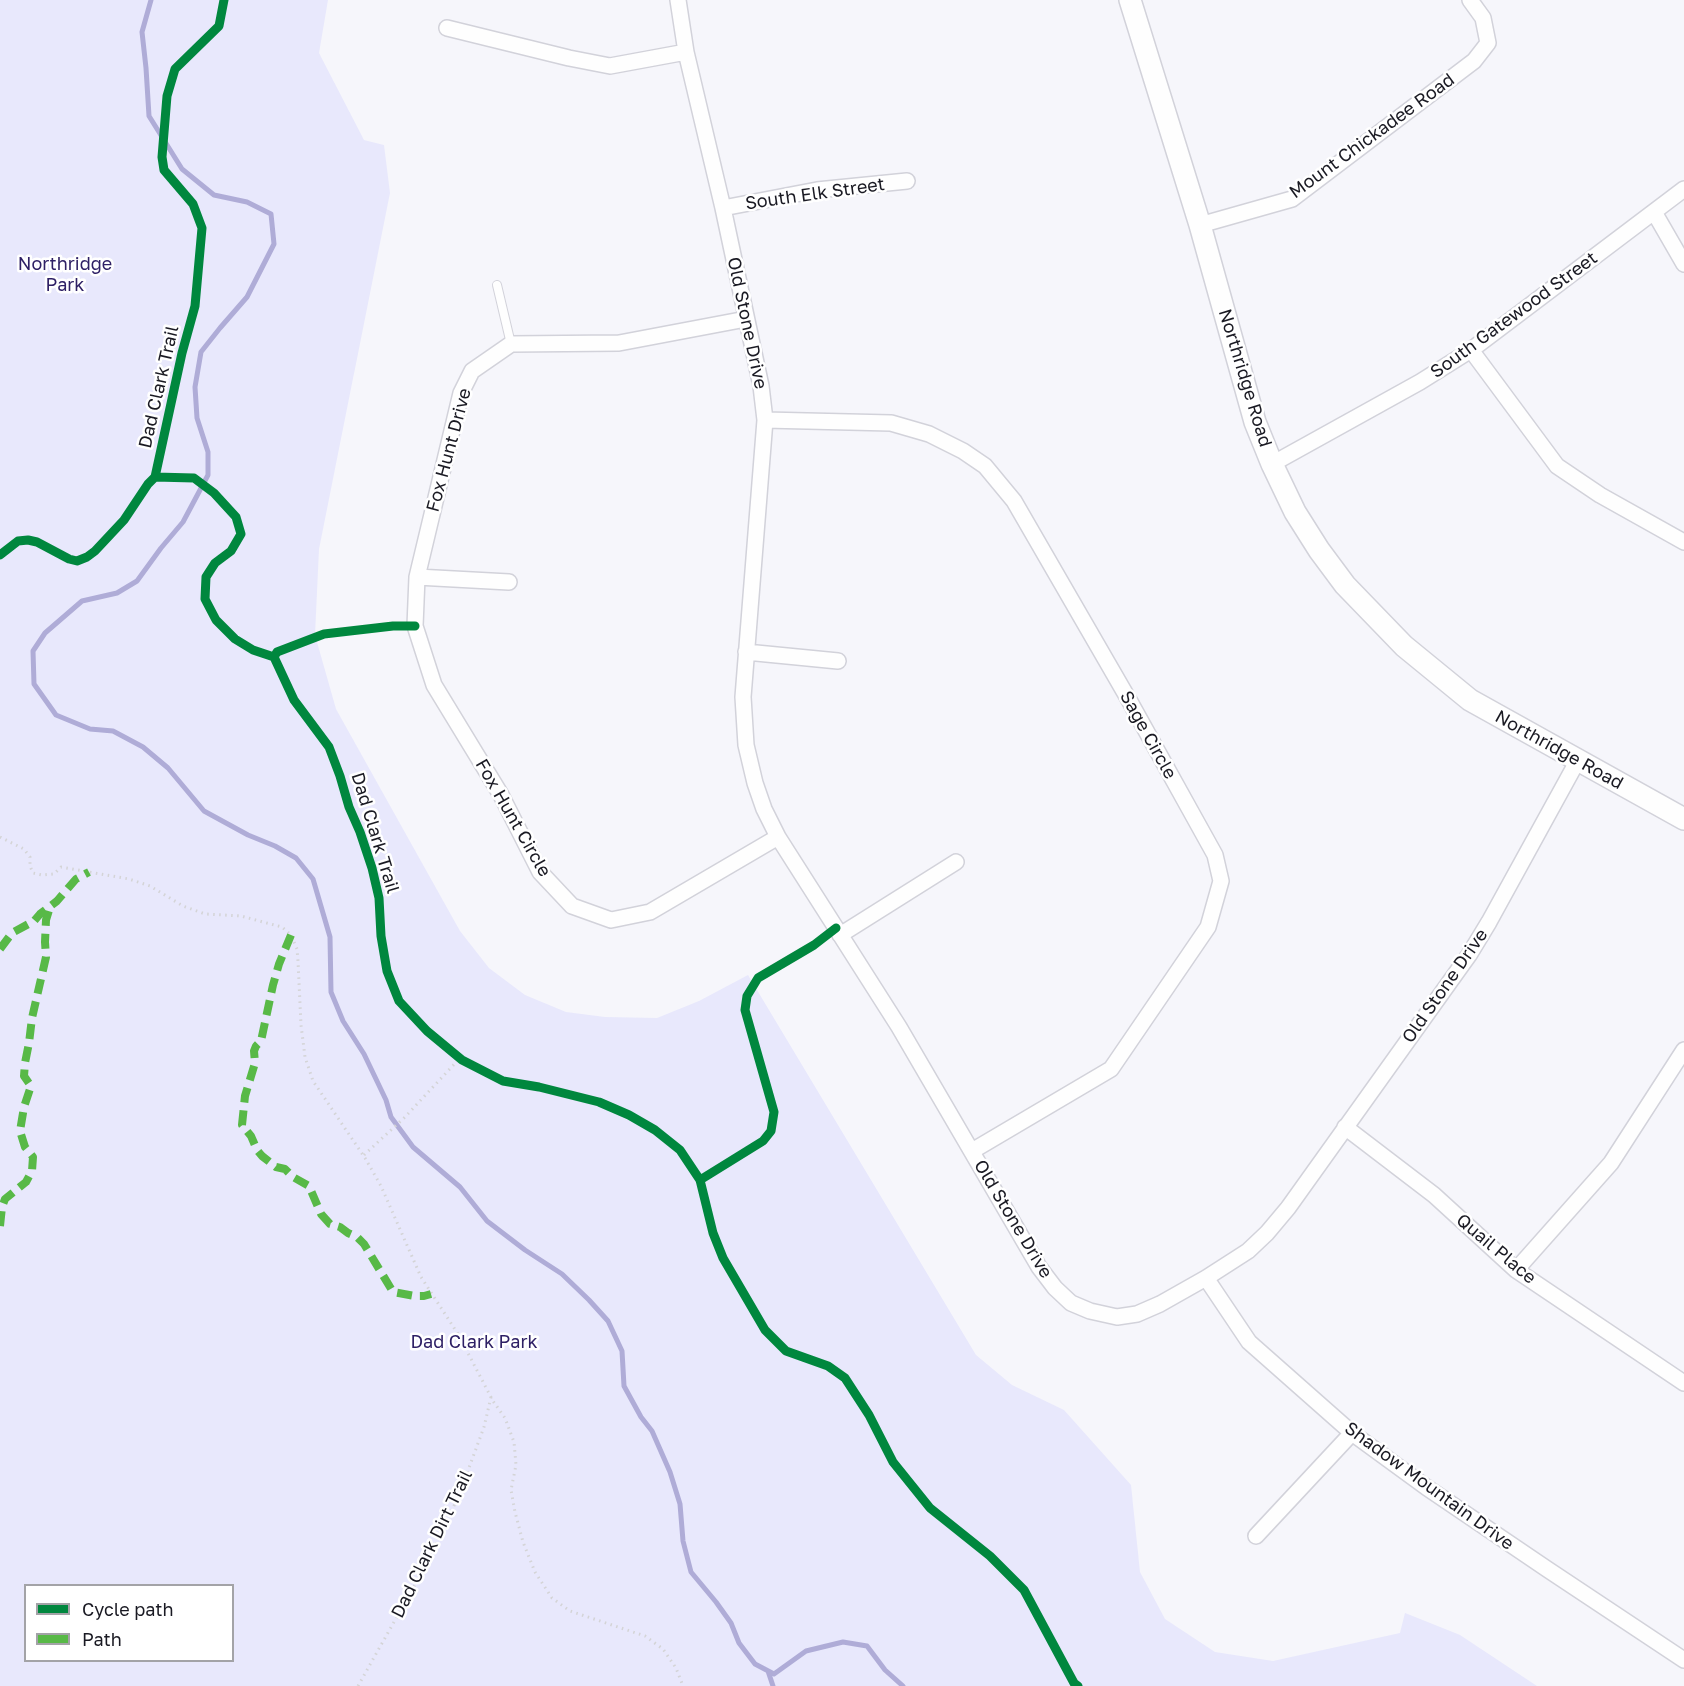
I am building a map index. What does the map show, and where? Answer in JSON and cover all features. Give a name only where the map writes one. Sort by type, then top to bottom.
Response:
[{"type":"street","name":"Old Stone Drive","points":[[678,0],[686,52],[723,208],[761,386],[765,420],[742,697],[746,745],[755,783],[764,809],[778,837],[899,1027],[1039,1267],[1055,1288],[1071,1303],[1090,1311],[1117,1317],[1137,1314],[1206,1278],[1248,1251],[1267,1233],[1288,1208],[1469,955],[1578,760]]},
{"type":"street","name":"Northridge Road","points":[[1130,0],[1200,225],[1255,422],[1295,512],[1319,550],[1346,585],[1404,646],[1470,700],[1684,819]]},
{"type":"street","name":"Mount Chickadee Road","points":[[1200,225],[1292,199],[1474,61],[1488,43],[1483,18],[1470,0]]},
{"type":"street","points":[[447,28],[610,66],[686,52]]},
{"type":"street","name":"South Elk Street","points":[[723,208],[817,190],[907,181]]},
{"type":"street","name":"South Gatewood Street","points":[[1272,464],[1420,382],[1471,350],[1684,189]]},
{"type":"street","points":[[1654,212],[1684,264]]},
{"type":"street","points":[[511,344],[619,343],[746,319]]},
{"type":"street","name":"Fox Hunt Drive","points":[[417,577],[461,393],[472,371],[511,344]]},
{"type":"street","points":[[1471,350],[1557,465],[1600,495],[1684,542]]},
{"type":"street","name":"Sage Circle","points":[[765,420],[891,423],[929,434],[986,465],[1020,511],[1215,855],[1221,881],[1208,927],[1111,1069],[972,1151]]},
{"type":"street","points":[[417,577],[509,582]]},
{"type":"street","name":"Fox Hunt Circle","points":[[417,577],[415,626],[434,685],[501,795],[540,872],[572,906],[611,920],[650,912],[778,837]]},
{"type":"street","points":[[746,652],[838,661]]},
{"type":"street","points":[[840,935],[956,862]]},
{"type":"street","points":[[1516,1270],[1611,1163],[1684,1050]]},
{"type":"street","name":"Quail Place","points":[[1345,1127],[1434,1195],[1516,1270],[1684,1383]]},
{"type":"street","name":"Shadow Mountain Drive","points":[[1206,1278],[1249,1342],[1352,1433],[1444,1500],[1684,1660]]},
{"type":"street","points":[[1256,1536],[1352,1433]]},
{"type":"lane","points":[[497,285],[511,344]]},
{"type":"path","points":[[0,837],[24,849],[30,856],[33,873],[54,874],[61,867],[129,879],[150,886],[183,906],[205,914],[241,916],[282,927],[291,935],[297,949],[303,1047],[313,1081],[364,1155],[381,1186],[421,1278],[458,1334],[505,1418],[514,1442],[516,1465],[511,1490],[515,1512],[523,1542],[535,1572],[552,1598],[570,1611],[645,1636],[663,1649],[676,1668],[683,1686]]},
{"type":"path","points":[[452,1051],[472,1065]]},
{"type":"path","points":[[364,1155],[405,1117],[460,1058]]},
{"type":"green space","name":"Dad Clark Park","points":[[0,0],[328,0],[319,53],[364,140],[384,145],[390,193],[319,549],[315,635],[336,709],[460,931],[489,968],[525,995],[566,1012],[605,1017],[657,1018],[699,1001],[748,975],[976,1355],[1012,1385],[1064,1410],[1131,1485],[1140,1572],[1165,1619],[1215,1652],[1273,1661],[1400,1633],[1405,1613],[1460,1635],[1537,1686],[0,1686]]},
{"type":"waterway","points":[[151,0],[142,32],[149,116],[182,169],[214,195],[247,202],[271,214],[274,244],[247,297],[201,352],[195,387],[197,418],[208,452],[208,475],[183,522],[137,581],[117,593],[82,601],[45,633],[33,651],[34,684],[56,715],[90,729],[113,731],[143,747],[168,768],[204,811],[296,858],[313,879],[330,937],[331,992],[343,1021],[364,1054],[386,1100],[391,1117],[413,1147],[460,1187],[487,1221],[562,1274],[608,1321],[622,1351],[624,1386],[641,1417],[652,1431],[670,1472],[680,1504],[683,1541],[691,1572],[731,1623],[739,1643],[755,1664],[774,1674],[806,1651],[843,1642],[867,1646],[885,1670],[903,1686]]},
{"type":"waterway","points":[[768,1671],[773,1686]]},
{"type":"marked path","points":[[0,949],[12,933],[34,921],[57,901],[76,879],[89,872]]},
{"type":"marked path","points":[[0,1226],[5,1199],[26,1182],[32,1171],[33,1157],[25,1147],[20,1131],[24,1107],[31,1086],[24,1076],[25,1063],[32,1018],[46,957],[46,920],[50,907]]},
{"type":"marked path","points":[[291,935],[273,985],[261,1041],[254,1051],[255,1063],[245,1096],[242,1125],[262,1156],[309,1186],[321,1214],[330,1224],[340,1227],[364,1244],[393,1292],[415,1296],[431,1294]]},
{"type":"cycle path","name":"Dad Clark Trail","points":[[224,0],[219,26],[175,69],[167,96],[162,157],[164,170],[193,204],[202,228],[195,306],[182,353],[155,477],[194,478],[214,493],[236,517],[241,534],[231,551],[215,563],[206,577],[205,599],[216,620],[235,639],[253,650],[274,657],[294,700],[329,747],[372,868],[379,898],[381,936],[387,971],[399,1001],[427,1031],[462,1060],[503,1081],[539,1087],[599,1102],[655,1130],[680,1150],[700,1180],[713,1233],[723,1258],[765,1330],[786,1351],[828,1366],[845,1378],[869,1415],[893,1462],[930,1508],[990,1556],[1024,1590],[1074,1683],[1078,1686]]},
{"type":"cycle path","points":[[0,555],[18,541],[28,540],[37,542],[69,559],[77,561],[87,557],[124,520],[155,477]]},
{"type":"cycle path","points":[[274,657],[277,652],[324,634],[393,626],[415,626]]},
{"type":"cycle path","points":[[700,1180],[763,1141],[771,1131],[774,1112],[745,1010],[747,996],[758,978],[814,945],[836,928]]},
{"type":"park label","name":"Northridge Park","points":[[65,274]]}]
